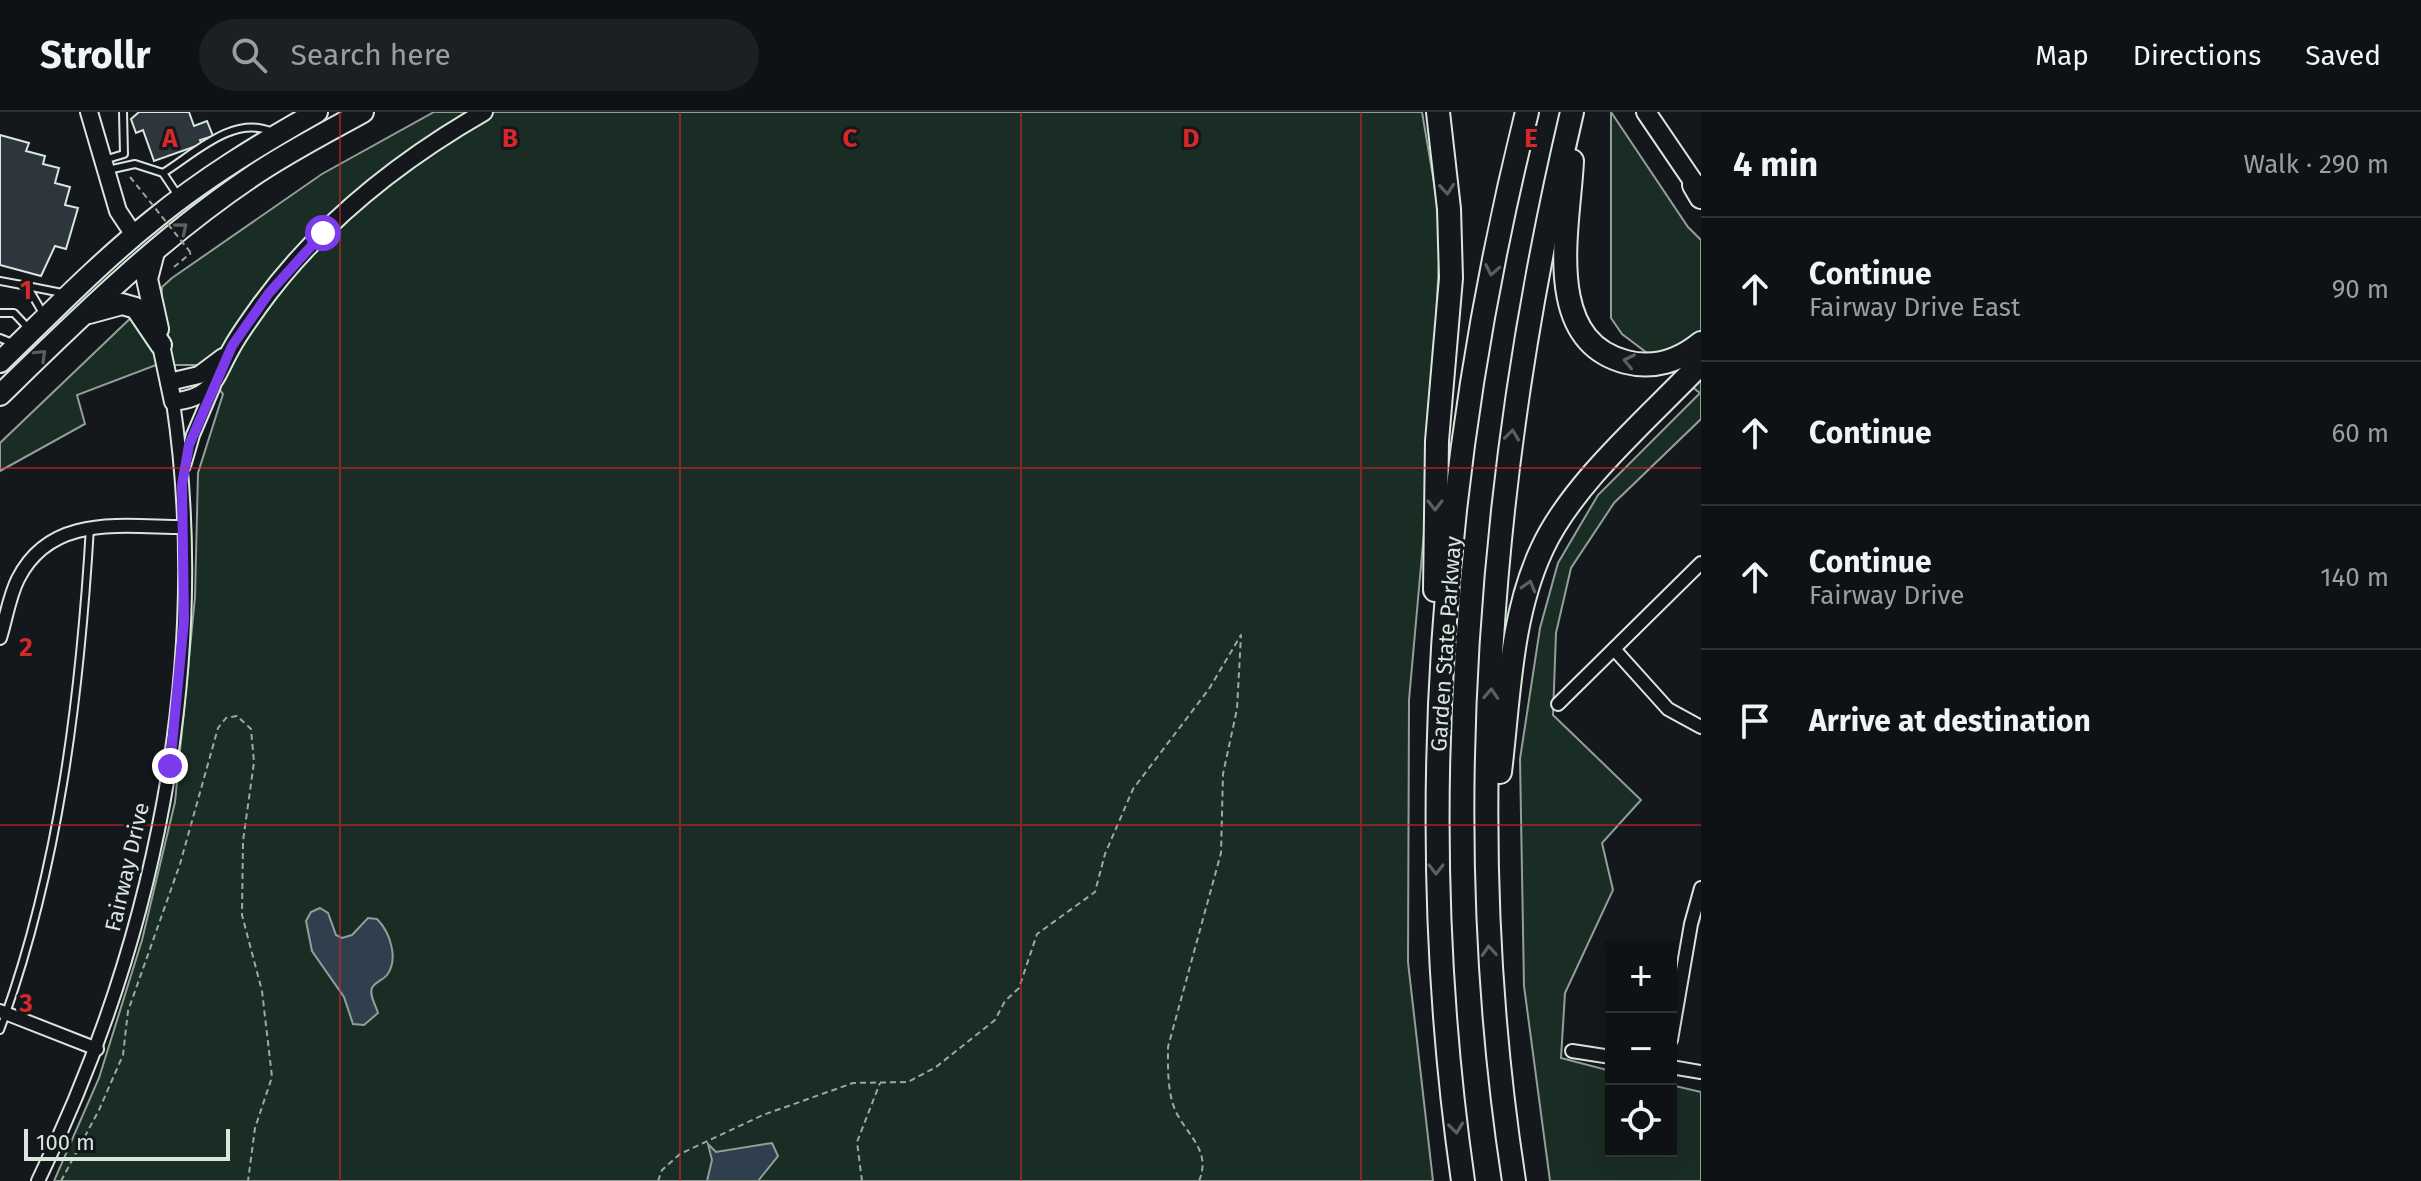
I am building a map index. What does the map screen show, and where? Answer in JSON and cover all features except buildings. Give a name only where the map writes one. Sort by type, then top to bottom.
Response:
[{"type":"highway","points":[[0,362],[24,333],[134,235],[180,199],[317,112]]},
{"type":"highway","points":[[0,395],[155,250],[253,175],[363,112]]},
{"type":"highway","points":[[1436,791],[1435,481],[1451,278],[1449,209],[1438,112]]},
{"type":"highway","name":"Garden State Parkway","points":[[1463,1181],[1441,990],[1436,791],[1448,593],[1467,425],[1490,280],[1527,112]]},
{"type":"highway","points":[[1574,112],[1567,286],[1568,306],[1578,330],[1601,352],[1641,364],[1674,360],[1701,343]]},
{"type":"highway","points":[[1514,1181],[1496,1052],[1486,884],[1489,715],[1506,492],[1536,283],[1574,112]]},
{"type":"highway","points":[[155,250],[147,279],[161,345]]},
{"type":"highway","points":[[81,316],[116,305],[129,305],[145,316],[161,345]]},
{"type":"highway","points":[[1486,884],[1516,642],[1538,559],[1574,498],[1701,363]]},
{"type":"main road","points":[[1650,113],[1699,192]]},
{"type":"street","points":[[89,112],[118,211],[134,235]]},
{"type":"street","points":[[169,382],[207,371],[232,346],[275,286],[337,219],[405,163],[484,112]]},
{"type":"street","points":[[161,345],[173,402],[199,397],[218,377]]},
{"type":"street","points":[[182,485],[189,445],[232,346]]},
{"type":"street","name":"Fairway Drive","points":[[38,1181],[97,1049],[141,910],[170,766],[184,620],[182,485],[173,402]]},
{"type":"street","points":[[0,638],[14,590],[26,564],[39,550],[63,534],[91,526],[184,527]]},
{"type":"street","points":[[1558,704],[1701,563]]},
{"type":"street","points":[[1614,649],[1668,709],[1701,727]]},
{"type":"street","points":[[1676,1013],[1701,888]]},
{"type":"street","points":[[3,1012],[97,1049]]},
{"type":"street","points":[[1572,1051],[1605,1056]]},
{"type":"street","points":[[1677,1068],[1701,1072]]},
{"type":"lane","points":[[103,166],[124,154],[123,112]]},
{"type":"lane","points":[[163,173],[240,127],[257,125],[278,135]]},
{"type":"lane","points":[[103,166],[135,164],[163,173],[180,199]]},
{"type":"lane","points":[[0,281],[69,295]]},
{"type":"lane","points":[[24,333],[27,286]]},
{"type":"lane","points":[[0,313],[14,313],[24,333]]},
{"type":"lane","points":[[0,1030],[55,830],[82,651],[91,526]]},
{"type":"path","points":[[130,177],[191,253],[174,267]]},
{"type":"path","points":[[658,1181],[662,1170],[680,1154],[703,1141],[853,1083],[908,1082],[936,1067],[995,1020],[1005,1001],[1019,988],[1037,934],[1095,892],[1105,854],[1133,789],[1209,689],[1241,635],[1237,709],[1223,774],[1221,853],[1168,1047],[1168,1079],[1176,1113],[1198,1141],[1205,1167],[1199,1181]]},
{"type":"path","points":[[61,1181],[99,1110],[123,1055],[128,1011],[180,864],[218,728],[226,718],[237,716],[251,729],[254,762],[242,854],[242,915],[262,991],[272,1077],[255,1128],[248,1181]]},
{"type":"path","points":[[862,1181],[857,1142],[880,1082]]},
{"type":"green space","points":[[434,112],[1422,112],[1441,224],[1426,510],[1409,700],[1408,962],[1433,1181],[54,1181],[99,1078],[142,940],[175,802],[195,597],[198,473],[223,394],[199,365],[156,365],[77,395],[85,424],[0,471],[0,443],[137,312],[161,309],[162,287],[172,278],[322,174]]},
{"type":"green space","points":[[1611,112],[1688,227],[1701,240],[1701,419],[1614,503],[1571,568],[1556,633],[1553,715],[1641,800],[1602,843],[1613,890],[1565,993],[1561,1058],[1605,1069],[1605,1157],[1677,1157],[1677,1086],[1701,1092],[1701,1181],[1550,1181],[1524,986],[1520,759],[1540,628],[1558,563],[1598,495],[1700,393],[1622,334],[1611,318]]},
{"type":"water","points":[[320,908],[328,913],[336,935],[342,938],[352,935],[368,918],[377,919],[389,938],[393,954],[391,969],[373,986],[372,997],[378,1013],[364,1025],[353,1024],[344,997],[312,951],[306,921],[311,912]]},
{"type":"water","points":[[772,1143],[778,1156],[758,1181],[707,1181],[712,1160],[708,1144],[716,1152]]},
{"type":"route","points":[[170,766],[184,620],[182,485],[189,445],[232,346],[269,293],[323,233]]}]
